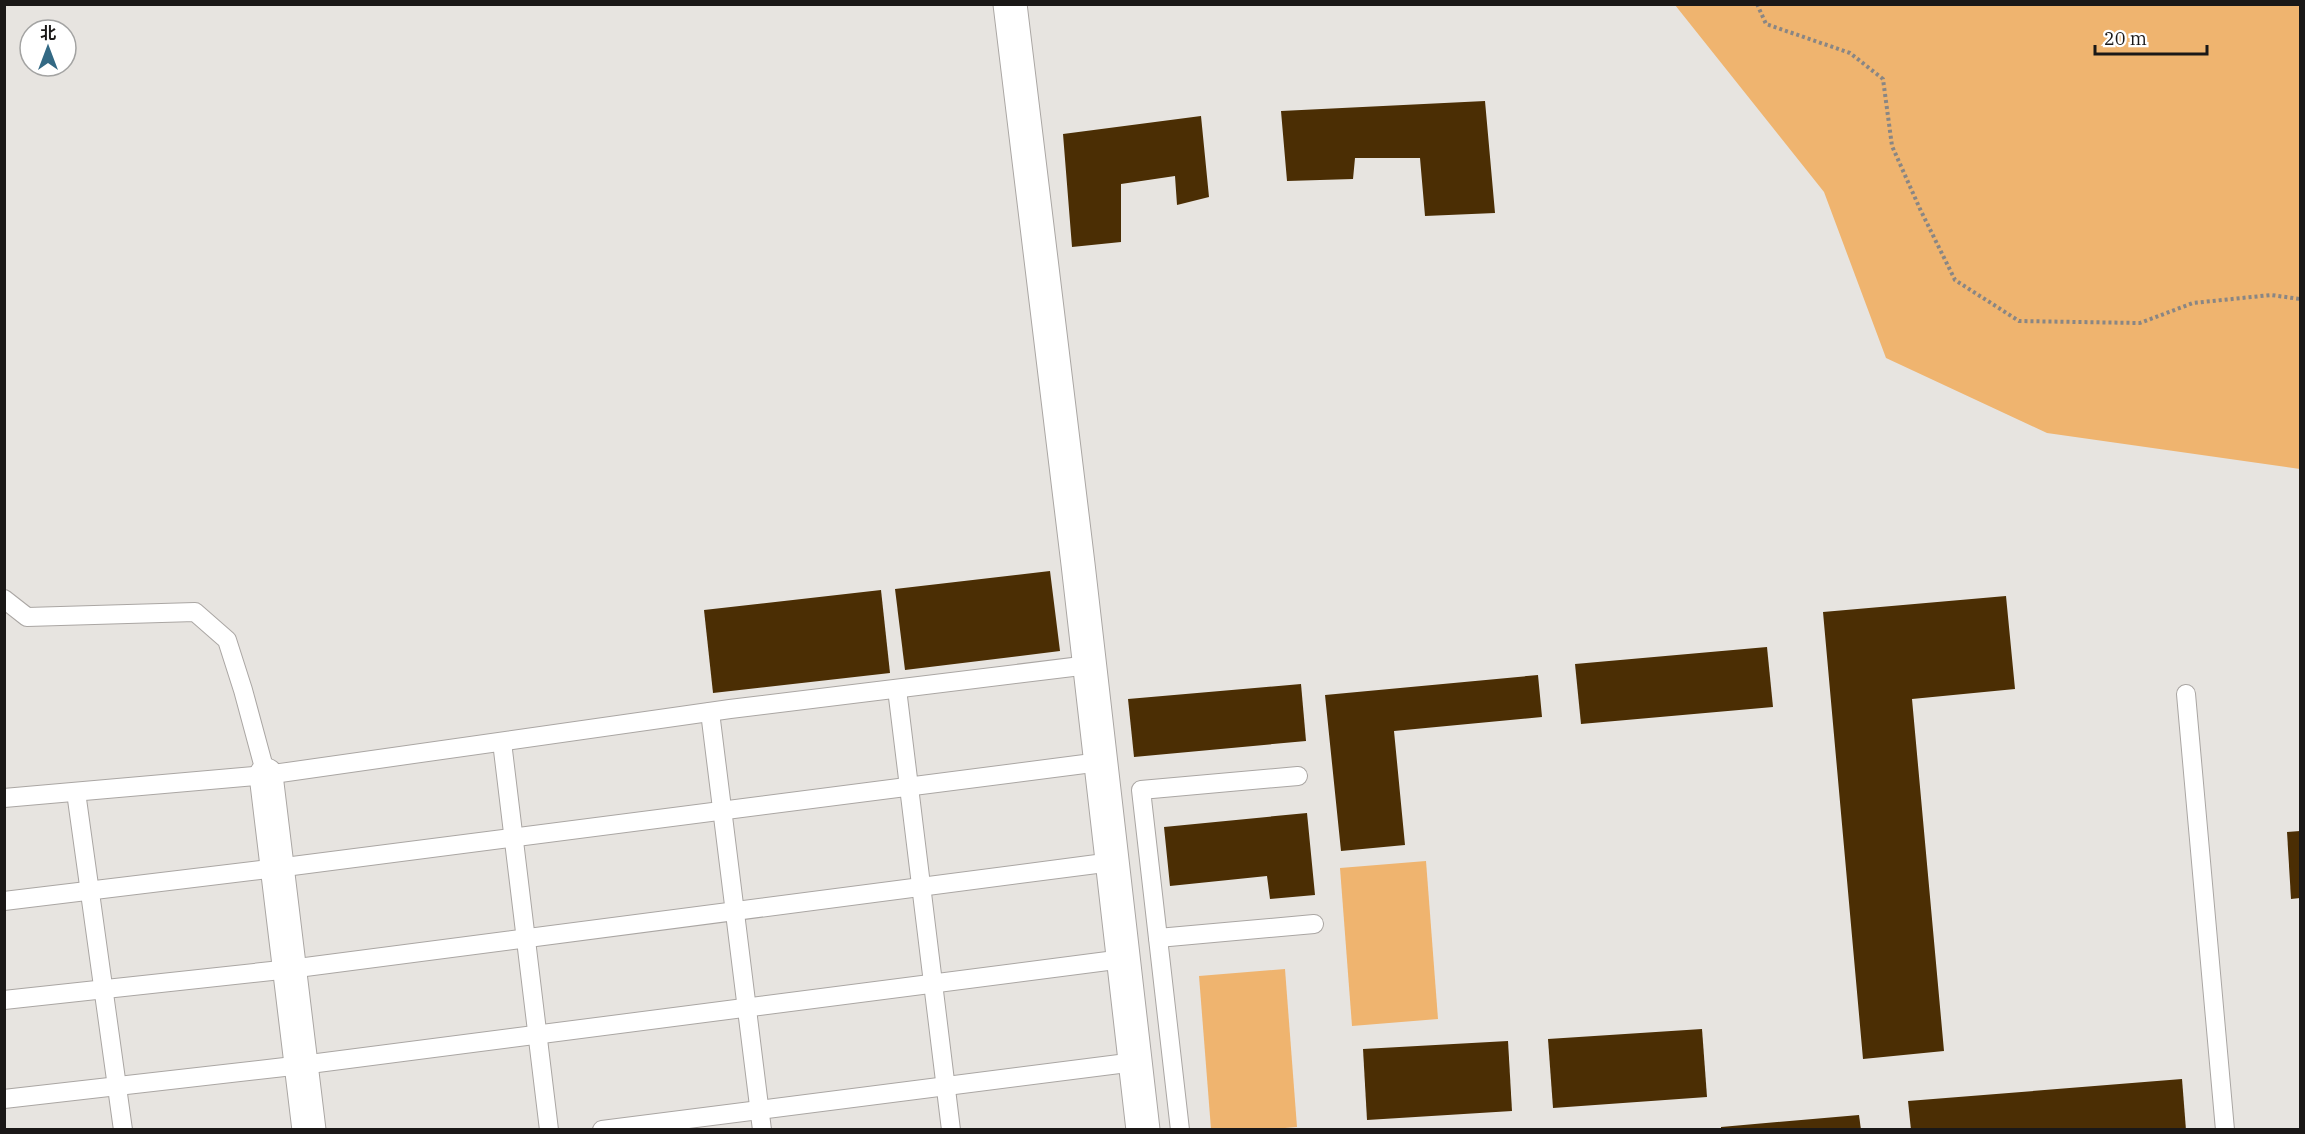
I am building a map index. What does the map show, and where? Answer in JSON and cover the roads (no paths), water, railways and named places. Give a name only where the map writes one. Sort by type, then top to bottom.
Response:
[{"type":"main road","points":[[1010,4],[1143,1130]]},
{"type":"main road","points":[[266,775],[309,1130]]},
{"type":"lane","points":[[4,600],[27,617],[195,612],[227,640],[266,775]]},
{"type":"lane","points":[[4,798],[266,775],[710,712],[1089,665]]},
{"type":"lane","points":[[897,689],[951,1130]]},
{"type":"lane","points":[[2186,694],[2225,1130]]},
{"type":"lane","points":[[710,712],[762,1130]]},
{"type":"lane","points":[[502,742],[549,1130]]},
{"type":"lane","points":[[4,901],[1100,762]]},
{"type":"lane","points":[[1180,1130],[1141,790],[1298,776]]},
{"type":"lane","points":[[76,792],[123,1130]]},
{"type":"lane","points":[[4,1000],[290,969],[1112,862]]},
{"type":"lane","points":[[1158,938],[1314,924]]},
{"type":"lane","points":[[4,1099],[302,1065],[1123,959]]},
{"type":"lane","points":[[602,1130],[1135,1062]]}]
